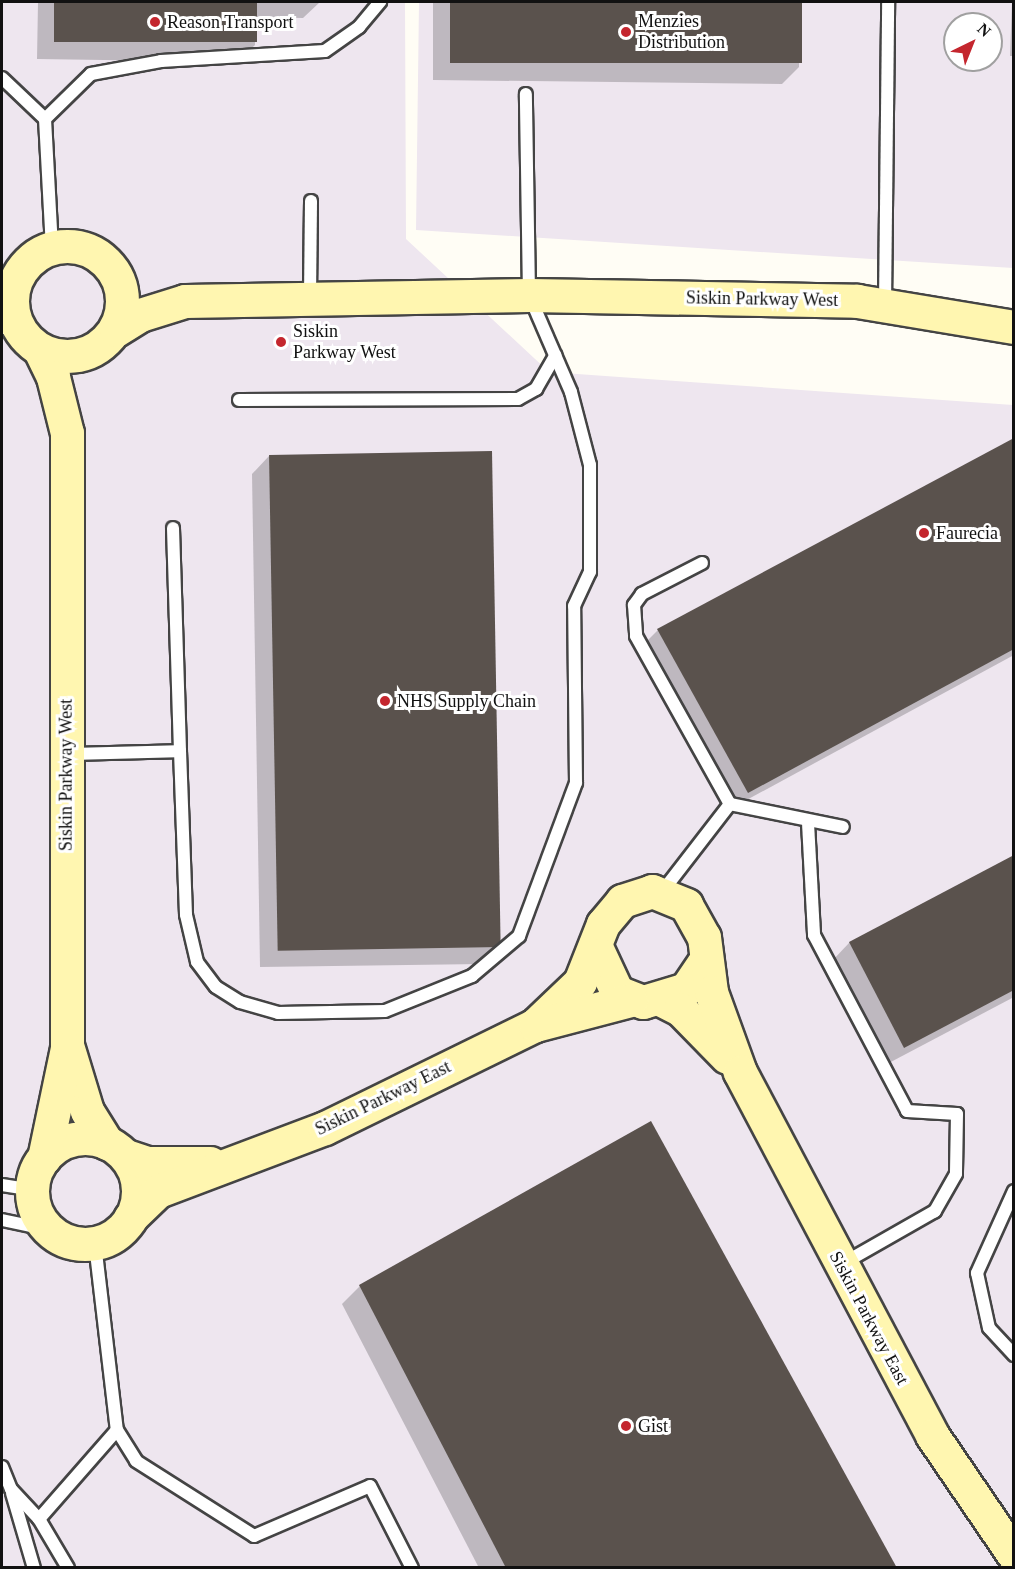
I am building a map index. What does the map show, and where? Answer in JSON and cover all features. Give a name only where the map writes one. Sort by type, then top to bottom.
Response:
[{"type":"street","points":[[52,247],[81,247],[102,257],[113,271],[121,293],[105,340],[66,357],[21,337],[8,286],[23,267],[52,247]]},
{"type":"street","name":"Siskin Parkway West","points":[[113,271],[185,301]]},
{"type":"street","name":"Siskin Parkway West","points":[[44,1158],[68,1045],[65,754],[67,433],[77,384],[105,340],[140,315],[185,301],[310,298],[529,295],[885,306],[1014,327]]},
{"type":"street","name":"Siskin Parkway West","points":[[21,337],[53,376],[67,433]]},
{"type":"street","points":[[661,893],[696,916],[706,958],[686,989],[645,1000],[606,979],[596,947],[603,924],[622,900],[661,893]]},
{"type":"street","name":"Siskin Parkway East","points":[[535,1025],[580,982],[596,947]]},
{"type":"street","name":"Siskin Parkway East","points":[[706,958],[711,992],[740,1072],[932,1435],[1009,1539]]},
{"type":"street","name":"Siskin Parkway East","points":[[130,1218],[158,1191],[325,1128],[535,1025],[645,1000],[702,1028],[740,1072]]},
{"type":"street","name":"Siskin Parkway West","points":[[68,1045],[87,1111],[116,1150]]},
{"type":"street","points":[[73,1139],[116,1150],[137,1189],[130,1218],[95,1244],[71,1244],[49,1230],[37,1210],[17,1187],[44,1158],[73,1139]]},
{"type":"street","name":"Siskin Parkway East","points":[[116,1150],[148,1163],[228,1164]]},
{"type":"lane","points":[[45,118],[92,74],[161,61],[325,51],[359,27],[380,2]]},
{"type":"lane","points":[[885,306],[888,2]]},
{"type":"lane","points":[[2,78],[45,118],[52,247]]},
{"type":"lane","points":[[173,528],[186,915],[197,962],[216,987],[240,1002],[278,1013],[385,1011],[497,960],[519,936],[576,783],[574,606],[590,572],[590,465],[556,355],[529,295],[526,94]]},
{"type":"lane","points":[[310,298],[311,201]]},
{"type":"lane","points":[[239,400],[518,399],[536,389],[556,355]]},
{"type":"lane","points":[[702,563],[642,594],[632,621],[730,804],[808,823],[843,827]]},
{"type":"lane","points":[[65,754],[180,751]]},
{"type":"lane","points":[[661,893],[730,804]]},
{"type":"lane","points":[[808,823],[814,935],[907,1111],[957,1114],[956,1174],[935,1211],[841,1264]]},
{"type":"lane","points":[[1014,1191],[976,1274],[989,1328],[1014,1355]]},
{"type":"lane","points":[[2,1220],[49,1230]]},
{"type":"lane","points":[[95,1244],[117,1430],[136,1461],[254,1536],[370,1486],[412,1568]]},
{"type":"lane","points":[[39,1519],[117,1430]]},
{"type":"lane","points":[[2,1467],[11,1489],[34,1568]]},
{"type":"lane","points":[[11,1489],[39,1519],[68,1568]]},
{"type":"shaded area","points":[[2,2],[405,2],[406,239],[549,372],[1013,405],[1013,1567],[2,1568]]},
{"type":"shaded area","points":[[419,2],[1013,2],[1013,268],[416,230]]},
{"type":"building","name":"Reason Transport","points":[[54,2],[257,2],[257,42],[54,42]]},
{"type":"building","name":"Menzies Distribution","points":[[450,2],[802,2],[802,63],[450,63]]},
{"type":"building","name":"Faurecia","points":[[1014,438],[1014,649],[748,793],[657,629]]},
{"type":"building","name":"NHS Supply Chain","points":[[492,451],[501,947],[278,951],[269,455]]},
{"type":"building","points":[[1014,855],[1014,990],[904,1048],[849,942]]},
{"type":"building","name":"Gist","points":[[651,1121],[897,1568],[506,1568],[359,1285]]},
{"type":"place","name":"Reason Transport","points":[[155,22]]},
{"type":"place","name":"Menzies Distribution","points":[[626,32]]},
{"type":"place","name":"Siskin Parkway West","points":[[281,342]]},
{"type":"place","name":"Faurecia","points":[[924,533]]},
{"type":"place","name":"NHS Supply Chain","points":[[385,701]]},
{"type":"place","name":"Gist","points":[[626,1426]]}]
